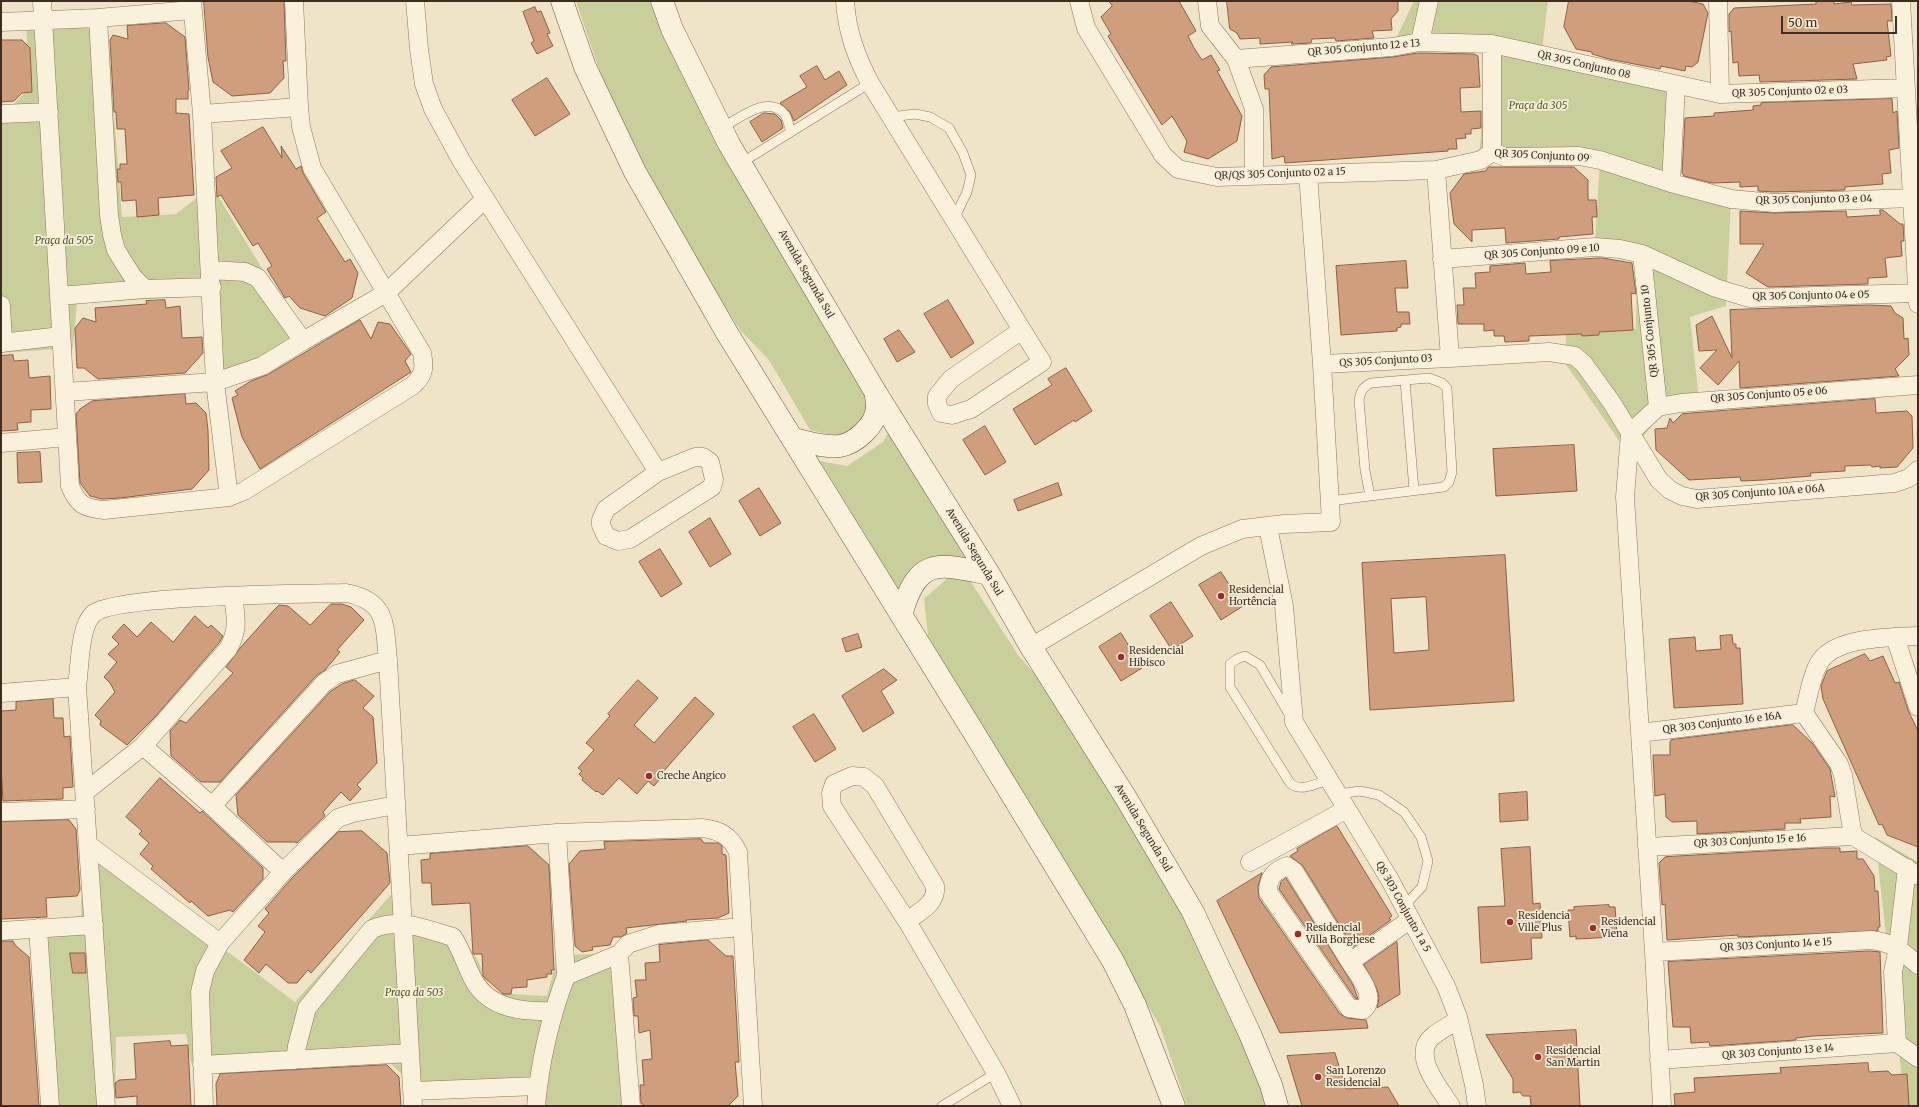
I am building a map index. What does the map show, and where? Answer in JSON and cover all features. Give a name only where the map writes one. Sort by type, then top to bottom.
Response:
[{"type":"main road","points":[[562,1],[585,67],[635,172],[727,333],[794,439],[1113,961],[1135,1005],[1174,1106]]},
{"type":"main road","name":"Avenida Segunda Sul","points":[[662,1],[672,29],[741,163],[876,393],[989,574],[1031,647],[1126,798],[1193,912],[1250,1034],[1271,1085],[1277,1106]]},
{"type":"main road","points":[[794,439],[823,445],[839,446],[854,442],[868,429],[877,410],[876,393]]},
{"type":"main road","points":[[901,616],[908,593],[917,578],[930,568],[945,565],[989,574]]},
{"type":"street","points":[[42,1],[50,112],[70,486],[74,497],[81,504],[91,509],[104,510],[229,497],[244,491],[420,380],[424,364],[422,353],[312,168],[301,127],[294,1]]},
{"type":"street","points":[[415,1],[424,84],[433,109],[462,162],[658,472]]},
{"type":"street","points":[[846,1],[849,30],[855,53],[870,83],[1042,362],[971,409],[952,415],[941,412],[937,404],[937,396],[951,379],[1022,330]]},
{"type":"street","name":"QR/QS 305 Conjunto 02 a 15","points":[[1079,1],[1086,28],[1162,156],[1178,169],[1199,175],[1216,177],[1436,170]]},
{"type":"street","points":[[1207,1],[1210,26],[1236,58],[1254,109],[1254,175]]},
{"type":"street","points":[[1420,42],[1429,1]]},
{"type":"street","points":[[1718,1],[1720,94]]},
{"type":"street","points":[[1900,1],[1918,298]]},
{"type":"street","points":[[1,22],[98,18],[192,6],[202,114],[216,382],[229,497]]},
{"type":"street","points":[[98,18],[109,215],[112,235],[116,250],[124,264],[133,277],[145,289]]},
{"type":"street","name":"QR 305 Conjunto 12 e 13","points":[[1236,58],[1392,47],[1420,42],[1492,44]]},
{"type":"street","points":[[1492,44],[1492,152]]},
{"type":"street","name":"QR 305 Conjunto 08","points":[[1492,44],[1676,86]]},
{"type":"street","points":[[1671,183],[1676,86]]},
{"type":"street","name":"QR 305 Conjunto 02 e 03","points":[[1676,86],[1720,94],[1906,88]]},
{"type":"street","points":[[202,114],[299,107]]},
{"type":"street","points":[[1,114],[50,112]]},
{"type":"street","name":"QR 305 Conjunto 09","points":[[1436,170],[1481,160],[1492,152],[1505,157],[1521,158],[1579,156],[1600,160],[1671,183]]},
{"type":"street","points":[[1436,170],[1450,358]]},
{"type":"street","points":[[1031,647],[1201,546],[1242,529],[1331,522],[1322,364],[1308,174]]},
{"type":"street","name":"QR 305 Conjunto 03 e 04","points":[[1671,183],[1731,199],[1774,203],[1912,198]]},
{"type":"street","points":[[65,392],[216,382],[262,366],[386,293],[485,198]]},
{"type":"street","name":"QR 305 Conjunto 09 e 10","points":[[1442,259],[1595,247],[1620,249],[1642,254]]},
{"type":"street","name":"QR 305 Conjunto 04 e 05","points":[[1642,254],[1716,288],[1750,298],[1918,298]]},
{"type":"street","name":"QR 305 Conjunto 10","points":[[1642,254],[1658,407]]},
{"type":"street","points":[[59,296],[145,289],[245,272],[258,278],[303,341]]},
{"type":"street","points":[[1,304],[2,343],[61,336]]},
{"type":"street","name":"QS 305 Conjunto 03","points":[[1322,364],[1549,352],[1574,356],[1594,376],[1630,433]]},
{"type":"street","name":"QR 305 Conjunto 05 e 06","points":[[1658,407],[1705,400],[1918,385]]},
{"type":"street","points":[[1658,407],[1630,433],[1625,497],[1654,952],[1662,1106]]},
{"type":"street","name":"QR 305 Conjunto 10A e 06A","points":[[1630,433],[1659,480],[1670,490],[1682,496],[1697,499],[1895,482],[1909,478],[1918,470]]},
{"type":"street","points":[[1,443],[67,437]]},
{"type":"street","points":[[695,457],[702,457],[710,462],[714,479],[713,485],[630,539],[618,540],[609,537],[601,525],[602,514],[606,509],[658,472],[695,457]]},
{"type":"street","points":[[1268,527],[1284,606],[1294,722]]},
{"type":"street","points":[[106,1106],[77,686],[84,630],[93,614],[109,607],[128,604],[233,596],[346,593],[360,596],[373,603],[380,612],[384,623],[388,660],[413,1098],[538,1086]]},
{"type":"street","points":[[1,812],[86,800],[142,746],[228,649],[234,638],[237,627],[233,596]]},
{"type":"street","points":[[1918,636],[1887,637],[1846,645],[1832,650],[1820,660],[1811,685],[1804,713],[1839,764],[1843,775],[1853,836],[1913,871],[1893,972],[1897,1043],[1918,1058]]},
{"type":"street","points":[[1896,637],[1918,707]]},
{"type":"street","points":[[212,806],[324,683],[337,674],[388,660]]},
{"type":"street","points":[[1,693],[77,686]]},
{"type":"street","name":"QR 303 Conjunto 16 e 16A","points":[[1640,732],[1804,713]]},
{"type":"street","name":"QS 303 Conjunto 1 a 5","points":[[1294,722],[1408,912],[1446,986],[1458,1020],[1474,1085],[1477,1106]]},
{"type":"street","points":[[142,746],[212,806],[283,872]]},
{"type":"street","points":[[907,921],[933,901],[936,893],[932,880],[875,786],[864,777],[852,776],[834,784],[830,794],[832,806],[907,921],[996,1073],[1012,1106]]},
{"type":"street","points":[[204,1106],[200,992],[205,971],[220,943],[283,872],[338,818],[353,813],[396,804]]},
{"type":"street","points":[[1250,862],[1347,809]]},
{"type":"street","points":[[399,846],[557,833],[702,828],[717,830],[730,839],[738,852],[754,1106]]},
{"type":"street","points":[[536,1106],[538,1086],[553,1011],[566,976],[557,833]]},
{"type":"street","name":"QR 303 Conjunto 15 e 16","points":[[1647,847],[1853,836]]},
{"type":"street","points":[[89,844],[220,943]]},
{"type":"street","points":[[1287,866],[1294,871],[1350,962],[1368,992],[1368,1006],[1363,1010],[1349,1008],[1268,892],[1268,882],[1273,874],[1287,866]]},
{"type":"street","points":[[1350,962],[1408,912]]},
{"type":"street","points":[[295,1060],[307,1008],[372,929],[386,924],[403,924],[453,937],[461,949],[474,981],[486,997],[510,1008],[553,1011]]},
{"type":"street","points":[[1,931],[94,925]]},
{"type":"street","points":[[566,976],[619,954],[628,944],[659,934],[742,927]]},
{"type":"street","points":[[38,928],[50,1106]]},
{"type":"street","name":"QR 303 Conjunto 14 e 15","points":[[1654,952],[1871,940],[1885,942],[1898,947]]},
{"type":"street","points":[[1898,947],[1918,965]]},
{"type":"street","points":[[619,954],[631,1106]]},
{"type":"street","points":[[1450,1106],[1426,1067],[1426,1045],[1431,1038],[1458,1020]]},
{"type":"street","name":"QR 303 Conjunto 13 e 14","points":[[1659,1060],[1897,1043]]},
{"type":"street","points":[[202,1065],[410,1053]]},
{"type":"lane","points":[[741,163],[870,83]]},
{"type":"lane","points":[[722,128],[761,107],[771,105],[785,115],[791,132]]},
{"type":"lane","points":[[891,117],[915,114],[930,117],[949,128],[963,153],[971,175],[967,192],[954,220]]},
{"type":"lane","points":[[1330,501],[1444,487],[1449,482],[1452,472],[1447,388],[1442,383],[1429,378],[1371,383],[1364,386],[1361,391],[1360,400],[1365,470],[1370,496]]},
{"type":"lane","points":[[1405,381],[1414,490]]},
{"type":"lane","points":[[1294,722],[1260,665],[1245,656],[1230,664],[1230,687],[1293,786],[1334,787],[1379,795],[1404,812],[1421,837],[1428,861],[1422,887],[1408,912]]},
{"type":"lane","points":[[942,1106],[996,1073]]},
{"type":"green space","points":[[576,1],[656,1],[869,391],[870,413],[863,422],[850,432],[837,435],[810,430],[769,360],[740,330],[670,221],[606,90]]},
{"type":"green space","name":"Praça da 305","points":[[1414,1],[1548,1],[1542,50],[1678,81],[1675,174],[1731,199],[1726,306],[1690,317],[1699,400],[1668,404],[1629,455],[1565,363],[1566,335],[1636,329],[1637,250],[1595,241],[1600,160],[1479,163],[1486,50],[1392,47]]},
{"type":"green space","name":"Praça da 505","points":[[106,8],[122,217],[176,214],[212,186],[308,344],[269,371],[229,387],[210,384],[207,296],[77,303],[73,348],[1,353],[1,107],[11,107],[30,87],[25,13]]},
{"type":"green space","points":[[892,425],[969,558],[939,556],[916,572],[901,593],[820,461],[847,466],[883,442]]},
{"type":"green space","points":[[950,576],[969,579],[1018,655],[1049,691],[1181,908],[1264,1089],[1268,1106],[1187,1106],[1160,1026],[928,636],[924,599]]},
{"type":"green space","points":[[1875,837],[1918,862],[1918,1106],[1905,1106]]},
{"type":"green space","name":"Praça da 503","points":[[82,843],[295,1002],[406,878],[407,918],[456,930],[476,957],[493,993],[547,996],[558,955],[627,953],[634,1106],[527,1106],[526,1088],[420,1091],[381,1055],[191,1063],[186,1034],[116,1037],[115,1106],[46,1106],[33,928],[81,922]]},
{"type":"building","points":[[204,1],[284,1],[286,61],[283,61],[284,78],[270,93],[232,96],[213,82],[208,57]]},
{"type":"building","points":[[1109,1],[1179,1],[1196,31],[1188,36],[1194,48],[1202,60],[1211,55],[1220,70],[1217,71],[1242,116],[1237,141],[1208,159],[1184,152],[1187,141],[1172,116],[1162,125],[1108,36],[1111,34],[1101,17],[1112,6]]},
{"type":"building","points":[[1227,1],[1398,1],[1398,11],[1391,19],[1392,30],[1372,31],[1374,38],[1336,41],[1335,38],[1312,39],[1311,43],[1291,44],[1293,42],[1260,44],[1260,38],[1240,39],[1237,33],[1230,29]]},
{"type":"building","points":[[1569,1],[1688,1],[1703,4],[1708,13],[1698,62],[1692,67],[1686,66],[1685,71],[1661,66],[1660,69],[1609,59],[1592,54],[1592,52],[1576,49],[1564,27]]},
{"type":"building","points":[[1834,1],[1834,4],[1851,2],[1852,5],[1891,4],[1892,21],[1887,21],[1891,56],[1886,57],[1887,60],[1853,64],[1857,79],[1760,82],[1759,75],[1739,76],[1738,62],[1733,63],[1731,31],[1729,32],[1729,14],[1734,8],[1816,4],[1816,2]]},
{"type":"building","points":[[535,7],[537,12],[541,11],[550,33],[547,34],[553,46],[537,54],[531,43],[534,41],[523,12]]},
{"type":"building","points":[[166,23],[185,37],[189,90],[188,99],[176,99],[176,113],[189,114],[194,195],[158,198],[159,215],[137,217],[136,200],[122,201],[121,182],[118,182],[117,169],[120,169],[120,164],[127,164],[125,129],[117,129],[116,112],[114,112],[110,40],[113,35],[128,39],[127,26]]},
{"type":"building","points":[[1,40],[22,40],[30,48],[32,92],[22,93],[14,101],[1,102]]},
{"type":"building","points":[[1418,53],[1474,54],[1478,56],[1480,87],[1460,88],[1461,112],[1481,111],[1481,128],[1471,129],[1471,134],[1465,134],[1466,138],[1456,139],[1457,149],[1448,149],[1448,151],[1285,163],[1284,156],[1272,159],[1269,89],[1265,89],[1264,75],[1271,67],[1393,57]]},
{"type":"building","points":[[817,66],[825,80],[839,71],[847,85],[794,121],[790,112],[780,103],[807,87],[800,76]]},
{"type":"building","points":[[547,78],[570,114],[535,136],[512,100]]},
{"type":"building","points":[[1892,99],[1893,113],[1897,111],[1899,148],[1889,150],[1891,173],[1882,174],[1883,184],[1845,187],[1845,190],[1774,192],[1758,191],[1758,186],[1740,187],[1740,182],[1712,183],[1684,176],[1682,173],[1685,118],[1714,116],[1714,113],[1753,110],[1753,106],[1761,105],[1761,103]]},
{"type":"building","points":[[764,113],[775,114],[781,120],[783,128],[762,142],[750,122]]},
{"type":"building","points":[[263,127],[282,158],[281,146],[296,169],[301,166],[303,173],[326,212],[317,218],[345,262],[350,259],[358,273],[352,298],[325,316],[300,308],[289,296],[285,298],[267,269],[272,266],[258,243],[253,246],[221,195],[217,197],[216,177],[232,168],[221,151]]},
{"type":"building","points":[[1489,167],[1574,167],[1588,180],[1588,200],[1596,200],[1597,217],[1592,217],[1593,234],[1559,237],[1559,239],[1506,243],[1505,228],[1472,230],[1472,242],[1454,224],[1450,193],[1464,174],[1485,171]]},
{"type":"building","points":[[1880,210],[1883,210],[1900,224],[1903,224],[1904,241],[1901,241],[1902,256],[1885,258],[1887,277],[1868,278],[1868,284],[1768,287],[1746,273],[1764,244],[1740,244],[1740,211],[1774,213],[1846,211],[1847,217],[1880,215]]},
{"type":"building","points":[[1602,258],[1632,263],[1636,294],[1631,293],[1633,330],[1599,332],[1599,335],[1582,336],[1582,334],[1529,336],[1529,341],[1505,342],[1504,336],[1494,336],[1494,330],[1484,331],[1484,324],[1458,324],[1457,305],[1464,305],[1463,288],[1476,288],[1475,273],[1490,272],[1490,266],[1525,263],[1526,274],[1551,272],[1550,261]]},
{"type":"building","points":[[1406,261],[1408,288],[1395,288],[1397,312],[1409,312],[1410,324],[1401,324],[1401,327],[1397,328],[1397,331],[1341,335],[1336,266]]},
{"type":"building","points":[[165,300],[166,308],[180,306],[182,338],[202,337],[203,353],[185,373],[98,379],[84,368],[77,368],[75,328],[83,318],[96,322],[95,308],[147,304],[146,301]]},
{"type":"building","points":[[948,300],[974,343],[951,358],[924,314]]},
{"type":"building","points":[[1870,305],[1891,306],[1895,313],[1903,318],[1904,339],[1908,338],[1909,355],[1895,369],[1899,376],[1740,388],[1739,361],[1718,385],[1700,368],[1717,350],[1699,351],[1696,325],[1712,316],[1732,358],[1730,310]]},
{"type":"building","points":[[360,320],[371,339],[378,322],[390,324],[411,354],[405,361],[411,372],[260,469],[242,437],[232,398],[238,395],[235,391],[251,381],[267,375]]},
{"type":"building","points":[[899,330],[915,352],[897,362],[884,339]]},
{"type":"building","points":[[13,355],[14,361],[28,360],[29,378],[50,376],[51,409],[31,410],[31,422],[17,423],[18,430],[1,431],[1,356]]},
{"type":"building","points":[[1066,368],[1092,411],[1075,422],[1074,420],[1035,445],[1013,409],[1052,385],[1048,379]]},
{"type":"building","points":[[185,394],[186,404],[196,403],[206,413],[208,430],[209,470],[192,489],[120,498],[102,499],[90,496],[80,483],[76,414],[80,409],[92,401]]},
{"type":"building","points":[[1875,399],[1876,413],[1907,411],[1912,416],[1913,448],[1897,467],[1880,468],[1880,466],[1872,467],[1871,465],[1845,466],[1845,471],[1810,473],[1811,476],[1764,480],[1741,481],[1740,477],[1689,480],[1656,450],[1655,429],[1667,428],[1670,418],[1673,423],[1682,414]]},
{"type":"building","points":[[985,426],[1006,462],[985,475],[963,440]]},
{"type":"building","points":[[1574,445],[1577,491],[1496,496],[1493,449]]},
{"type":"building","points":[[40,452],[42,482],[18,483],[17,453]]},
{"type":"building","points":[[1058,483],[1062,495],[1018,511],[1014,500]]},
{"type":"building","points":[[759,488],[781,523],[760,536],[739,501]]},
{"type":"building","points":[[710,518],[731,554],[710,567],[689,532]]},
{"type":"building","points":[[660,549],[682,584],[661,597],[639,562]]},
{"type":"building","points":[[1505,555],[1514,701],[1370,710],[1362,563]],"holes":[[[1426,597],[1429,650],[1394,653],[1391,599]]]},
{"type":"building","name":"Residencial Hortência","points":[[1221,572],[1243,606],[1221,620],[1199,585]]},
{"type":"building","points":[[1171,602],[1193,636],[1172,650],[1150,616]]},
{"type":"building","points":[[331,604],[342,604],[351,607],[364,620],[337,650],[340,652],[325,670],[316,676],[220,782],[201,782],[171,756],[170,731],[180,720],[186,723],[233,673],[226,667],[241,647],[279,605],[288,606],[310,625]]},
{"type":"building","points":[[195,616],[208,628],[211,625],[223,636],[219,643],[155,717],[127,745],[100,725],[101,721],[95,715],[115,692],[110,683],[104,677],[117,662],[108,654],[119,644],[112,637],[124,624],[137,637],[151,622],[173,642]]},
{"type":"building","name":"Residencial Hibisco","points":[[1121,633],[1142,668],[1121,681],[1099,647]]},
{"type":"building","points":[[858,634],[862,647],[846,652],[842,639]]},
{"type":"building","points":[[1732,635],[1733,644],[1736,644],[1736,648],[1740,648],[1743,704],[1674,708],[1669,639],[1695,637],[1696,651],[1721,649],[1720,636]]},
{"type":"building","points":[[1865,654],[1870,661],[1883,656],[1895,683],[1899,682],[1908,710],[1918,731],[1918,847],[1887,835],[1882,824],[1879,825],[1823,699],[1821,686],[1827,671]]},
{"type":"building","points":[[884,669],[897,680],[881,691],[894,713],[863,732],[842,696]]},
{"type":"building","points":[[355,680],[374,696],[363,708],[373,717],[377,763],[357,785],[361,789],[350,801],[341,792],[323,812],[325,816],[297,843],[267,842],[238,815],[236,795],[331,691],[342,684]]},
{"type":"building","points":[[638,680],[658,698],[634,725],[654,743],[695,697],[714,714],[663,772],[665,773],[654,786],[648,781],[637,794],[619,778],[603,795],[597,791],[596,792],[582,780],[583,778],[579,774],[582,771],[578,768],[594,750],[586,743],[610,716],[608,714]]},
{"type":"building","points":[[53,699],[54,718],[63,718],[64,737],[70,736],[73,787],[63,788],[63,799],[3,801],[1,767],[1,711],[16,710],[16,702]]},
{"type":"building","points":[[814,714],[836,749],[815,762],[793,727]]},
{"type":"building","points":[[1793,725],[1812,743],[1830,769],[1835,797],[1830,796],[1831,817],[1800,819],[1801,823],[1785,823],[1785,829],[1697,834],[1697,821],[1672,822],[1666,817],[1665,794],[1655,796],[1653,755],[1670,755],[1671,740]]},
{"type":"building","points":[[160,778],[200,813],[202,811],[263,868],[263,879],[233,912],[230,910],[208,916],[191,901],[190,903],[151,869],[153,866],[140,854],[149,843],[139,834],[142,831],[126,817]]},
{"type":"building","points":[[1527,792],[1528,820],[1500,822],[1499,794]]},
{"type":"building","points":[[69,820],[76,829],[80,890],[77,896],[46,898],[47,917],[1,919],[1,822]]},
{"type":"building","points":[[1337,826],[1392,916],[1389,918],[1391,920],[1353,947],[1303,866],[1290,856],[1298,851],[1297,849]]},
{"type":"building","points":[[362,831],[387,853],[390,883],[311,973],[308,970],[297,983],[288,983],[266,964],[259,973],[244,960],[265,932],[258,926],[269,913],[265,909],[291,879],[338,832]]},
{"type":"building","points":[[701,839],[704,843],[718,843],[722,846],[722,854],[726,855],[729,913],[718,918],[686,920],[687,921],[626,928],[627,933],[621,937],[613,937],[610,945],[592,947],[593,950],[582,952],[575,946],[569,864],[580,851],[605,849],[604,842]]},
{"type":"building","points":[[528,846],[549,865],[554,970],[551,970],[552,974],[547,974],[547,977],[527,980],[527,987],[512,988],[511,994],[503,994],[483,976],[482,954],[473,954],[470,903],[432,905],[431,883],[422,883],[421,860],[430,859],[430,854]]},
{"type":"building","name":"Residencia Ville Plus","points":[[1530,847],[1533,904],[1540,903],[1542,938],[1531,938],[1532,959],[1481,963],[1478,907],[1505,906],[1501,849]]},
{"type":"building","points":[[1840,848],[1840,852],[1857,851],[1857,859],[1863,859],[1874,876],[1875,891],[1878,891],[1880,927],[1878,927],[1878,931],[1738,937],[1738,935],[1667,940],[1665,904],[1662,905],[1659,863],[1665,857]]},
{"type":"building","points":[[1262,873],[1258,886],[1259,898],[1340,1014],[1347,1018],[1366,1020],[1368,1028],[1280,1033],[1217,901]]},
{"type":"building","points":[[1286,878],[1353,985],[1358,999],[1355,998],[1279,889],[1281,882]]},
{"type":"building","name":"Residencial Viena","points":[[1609,905],[1609,907],[1615,907],[1617,934],[1611,934],[1611,937],[1596,938],[1576,939],[1576,936],[1570,937],[1568,910],[1574,910],[1574,907]]},
{"type":"building","points":[[708,940],[726,956],[733,956],[739,1062],[735,1062],[738,1096],[728,1106],[645,1106],[641,1103],[640,1085],[644,1085],[642,1060],[652,1059],[650,1030],[639,1033],[638,1016],[634,1016],[633,998],[637,997],[635,980],[646,980],[645,963],[660,962],[659,945]]},
{"type":"building","points":[[1,941],[13,941],[15,945],[29,957],[39,1106],[1,1106]]},
{"type":"building","points":[[1397,942],[1400,994],[1377,1008],[1379,998],[1377,989],[1364,965]]},
{"type":"building","points":[[1870,951],[1880,952],[1883,1033],[1813,1036],[1796,1038],[1796,1040],[1710,1046],[1709,1042],[1691,1043],[1690,1027],[1673,1027],[1668,962]]},
{"type":"building","points":[[70,953],[85,953],[86,973],[73,973]]},
{"type":"building","name":"Residencial San Martin","points":[[1576,1030],[1580,1106],[1531,1106],[1530,1096],[1523,1096],[1520,1092],[1513,1093],[1513,1079],[1486,1035]]},
{"type":"building","points":[[170,1041],[171,1046],[188,1045],[191,1106],[137,1106],[137,1096],[116,1098],[115,1083],[119,1080],[136,1079],[134,1044]]},
{"type":"building","name":"San Lorenzo Residencial","points":[[1335,1053],[1346,1089],[1388,1087],[1399,1106],[1302,1106],[1287,1056]]},
{"type":"building","points":[[1868,1063],[1869,1072],[1888,1071],[1892,1075],[1907,1074],[1909,1106],[1675,1106],[1674,1094],[1695,1092],[1694,1078],[1781,1073],[1780,1068]]},
{"type":"building","points":[[387,1065],[399,1077],[401,1106],[217,1106],[216,1084],[220,1074]]},
{"type":"place","name":"Residencial Hortência","points":[[1221,596]]},
{"type":"place","name":"Residencial Hibisco","points":[[1121,657]]},
{"type":"place","name":"Creche Angico","points":[[649,776]]},
{"type":"place","name":"Residencia Ville Plus","points":[[1510,922]]},
{"type":"place","name":"Residencial Viena","points":[[1593,928]]},
{"type":"place","name":"Residencial Villa Borghese","points":[[1298,934]]},
{"type":"place","name":"Residencial San Martin","points":[[1538,1057]]},
{"type":"place","name":"San Lorenzo Residencial","points":[[1318,1077]]}]
